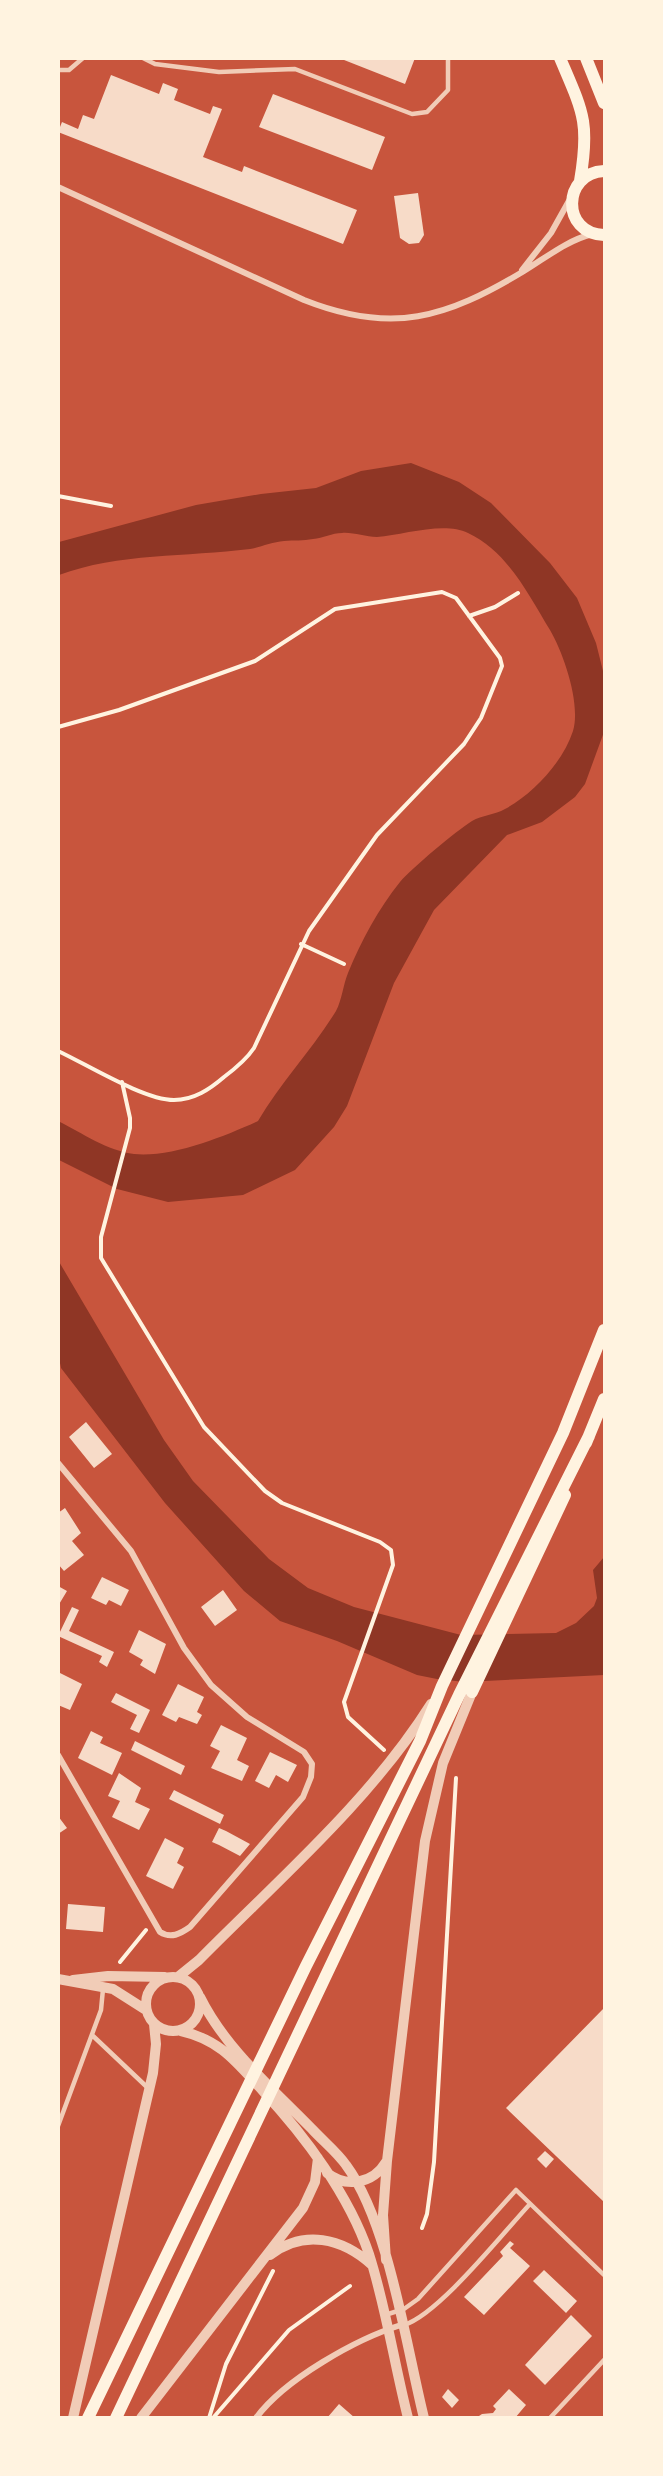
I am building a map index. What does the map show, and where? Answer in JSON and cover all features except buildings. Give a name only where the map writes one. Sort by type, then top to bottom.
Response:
[{"type":"main road","points":[[560,58],[585,125],[585,153],[580,182],[572,196],[574,217],[582,228],[599,235]]},
{"type":"main road","points":[[586,58],[604,103]]},
{"type":"main road","points":[[580,182],[590,174],[604,171]]},
{"type":"main road","points":[[88,2418],[306,1966],[420,1742],[442,1686],[564,1433],[604,1330]]},
{"type":"main road","points":[[472,1692],[496,1632],[589,1436],[604,1399]]},
{"type":"main road","points":[[116,2418],[459,1695],[496,1632]]},
{"type":"street","points":[[58,187],[304,300],[360,317],[405,319],[438,312],[474,300],[565,244],[599,235]]},
{"type":"street","points":[[518,275],[543,244],[572,196]]},
{"type":"street","points":[[58,1462],[121,1538],[145,1575],[184,1648],[211,1685],[247,1717],[304,1752],[312,1764],[311,1777],[303,1797],[256,1853],[183,1932],[164,1935],[58,1755]]},
{"type":"street","points":[[146,2010],[149,1991],[158,1982],[173,1977],[199,1960],[393,1759],[442,1686]]},
{"type":"street","points":[[386,2260],[383,2215],[387,2160],[429,1819],[443,1763],[472,1692]]},
{"type":"street","points":[[58,1979],[106,1981],[173,1977],[193,1985],[212,2021],[238,2058],[296,2119],[318,2135],[339,2157],[357,2182],[386,2260],[424,2418]]},
{"type":"street","points":[[73,2418],[150,2090],[156,2052],[154,2024],[146,2010],[106,1981]]},
{"type":"street","points":[[181,2031],[192,2025],[197,2018],[200,1997]]},
{"type":"street","points":[[154,2024],[169,2031],[181,2031],[211,2040],[238,2058]]},
{"type":"street","points":[[296,2119],[358,2227],[372,2265],[408,2418]]},
{"type":"street","points":[[141,2418],[308,2199],[321,2164],[318,2135]]},
{"type":"street","points":[[321,2164],[335,2178],[357,2182],[375,2175],[387,2160]]},
{"type":"street","points":[[262,2261],[285,2246],[313,2239],[339,2243],[358,2253],[372,2265]]},
{"type":"street","points":[[256,2418],[279,2392],[345,2350],[401,2325]]},
{"type":"lane","points":[[58,70],[69,70],[83,58]]},
{"type":"lane","points":[[143,58],[155,64],[219,72],[295,69],[412,114],[428,112],[448,90],[448,58]]},
{"type":"lane","points":[[58,2126],[101,2010],[106,1981]]},
{"type":"lane","points":[[92,2035],[150,2090]]},
{"type":"lane","points":[[384,2315],[398,2311],[418,2299],[516,2190],[604,2275]]},
{"type":"lane","points":[[401,2325],[420,2318],[438,2303],[530,2204]]},
{"type":"lane","points":[[550,2418],[604,2360]]},
{"type":"path","points":[[58,496],[111,506]]},
{"type":"path","points":[[58,727],[119,710],[255,661],[328,612],[442,592],[456,598],[500,658],[502,666],[481,718],[456,753],[367,848],[301,944],[254,1048],[242,1062],[201,1094],[176,1100],[153,1095],[58,1051]]},
{"type":"path","points":[[469,616],[495,607],[518,593]]},
{"type":"path","points":[[301,944],[344,964]]},
{"type":"path","points":[[122,1082],[130,1118],[128,1140],[99,1246],[101,1258],[198,1419],[273,1498],[380,1542],[391,1550],[393,1565],[346,1696],[344,1711],[393,1759]]},
{"type":"path","points":[[422,2228],[427,2214],[434,2162],[456,1775]]},
{"type":"path","points":[[106,1981],[154,1921]]},
{"type":"path","points":[[211,2418],[226,2364],[258,2298],[274,2273],[262,2261]]},
{"type":"path","points":[[211,2418],[289,2330],[350,2286]]},
{"type":"shaded area","points":[[411,463],[459,482],[491,503],[550,563],[577,598],[596,643],[604,675],[604,732],[585,784],[575,797],[542,822],[507,835],[434,910],[394,983],[347,1106],[334,1127],[295,1170],[243,1195],[168,1202],[117,1189],[59,1160],[58,1121],[115,1149],[134,1154],[149,1154],[198,1145],[258,1121],[336,1011],[346,978],[359,949],[392,892],[414,868],[445,841],[476,819],[497,813],[516,803],[546,776],[568,743],[573,731],[575,707],[570,679],[561,652],[525,588],[495,551],[468,533],[436,528],[377,537],[338,533],[309,540],[280,542],[226,552],[129,559],[59,575],[59,542],[196,505],[316,488],[361,471]]},
{"type":"shaded area","points":[[58,1260],[164,1440],[193,1481],[269,1559],[308,1588],[354,1607],[461,1635],[556,1633],[576,1623],[594,1606],[597,1598],[593,1570],[604,1557],[604,1675],[465,1682],[437,1679],[417,1675],[337,1641],[280,1621],[244,1591],[165,1503],[61,1368],[58,1353]]}]
